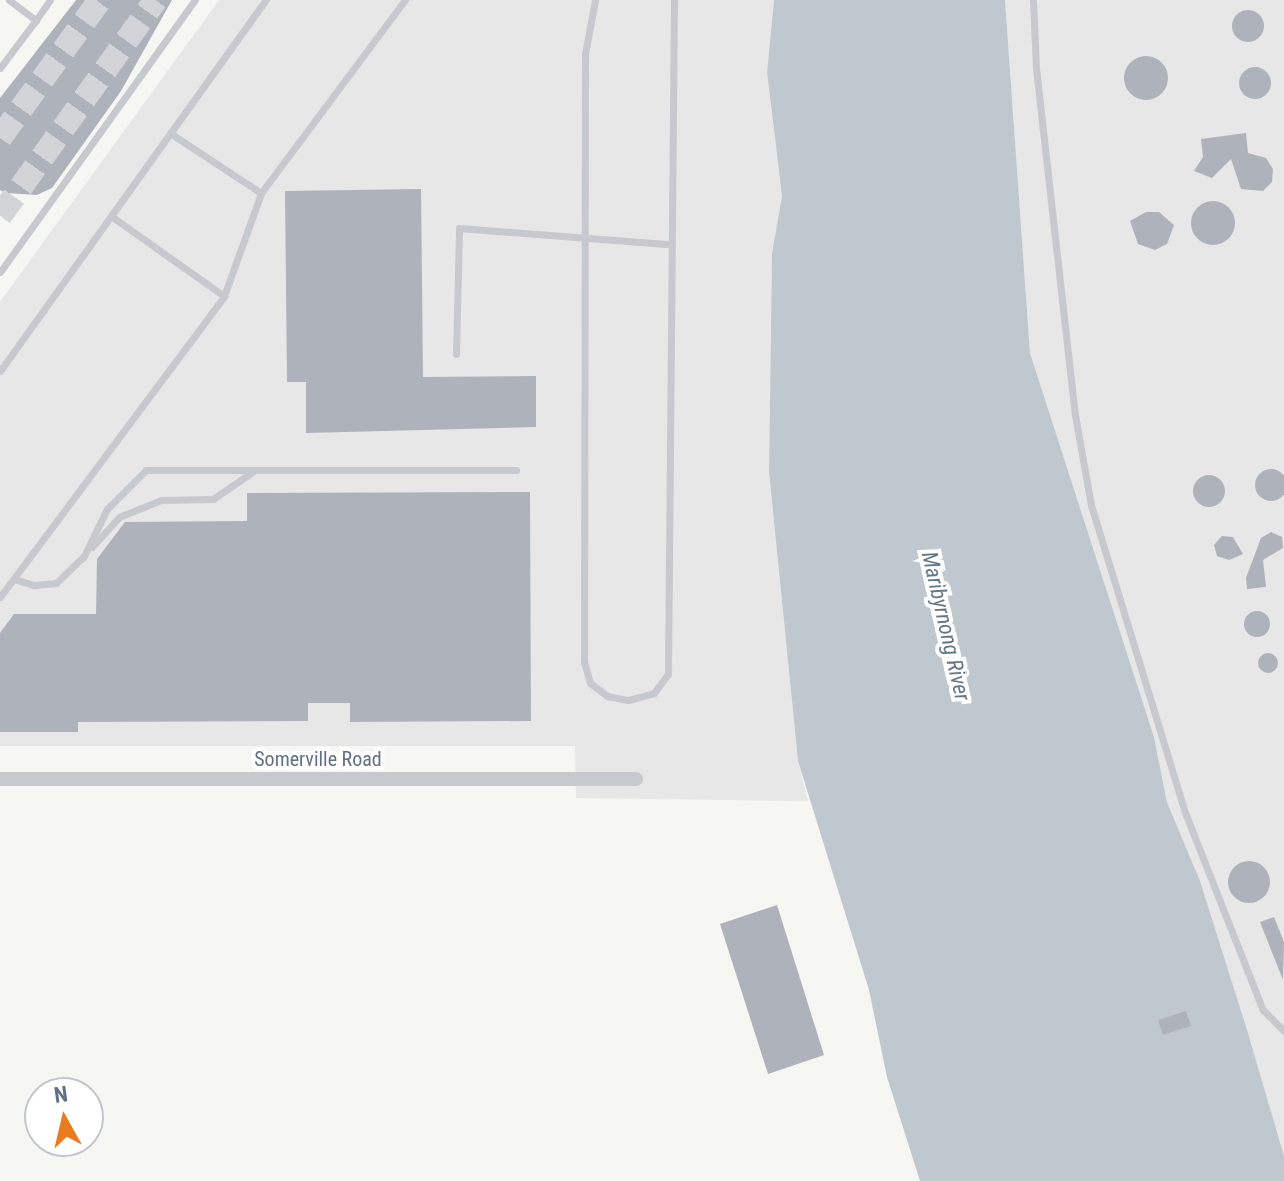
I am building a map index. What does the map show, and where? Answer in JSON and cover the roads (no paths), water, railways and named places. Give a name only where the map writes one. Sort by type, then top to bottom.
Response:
[{"type":"street","name":"Somerville Road","points":[[0,779],[636,779]]},
{"type":"lane","points":[[9,0],[36,20]]},
{"type":"lane","points":[[0,68],[50,0]]},
{"type":"lane","points":[[0,272],[195,0]]},
{"type":"lane","points":[[0,371],[266,0]]},
{"type":"lane","points":[[0,597],[224,296],[261,193],[405,0]]},
{"type":"lane","points":[[595,0],[585,54],[584,662],[590,683],[607,696],[628,700],[654,693],[668,674],[669,244],[674,0]]},
{"type":"lane","points":[[1033,0],[1036,68],[1075,415],[1091,505],[1186,815],[1263,1010],[1284,1031]]},
{"type":"lane","points":[[170,133],[261,193]]},
{"type":"lane","points":[[111,216],[224,296]]},
{"type":"lane","points":[[456,354],[459,228],[523,230],[587,241],[669,244]]},
{"type":"lane","points":[[83,558],[107,509],[146,470],[516,470]]},
{"type":"lane","points":[[14,579],[34,585],[56,583],[119,517],[161,500],[213,499],[255,470]]},
{"type":"water","name":"Maribyrnong River","points":[[774,0],[1005,0],[1030,353],[1154,737],[1167,802],[1200,881],[1247,1030],[1284,1156],[1284,1181],[920,1181],[887,1077],[869,990],[798,761],[769,472],[772,253],[782,196],[767,72]]},
{"type":"tunnel","points":[[0,138],[100,0]]},
{"type":"tunnel","points":[[0,216],[156,0]]}]
